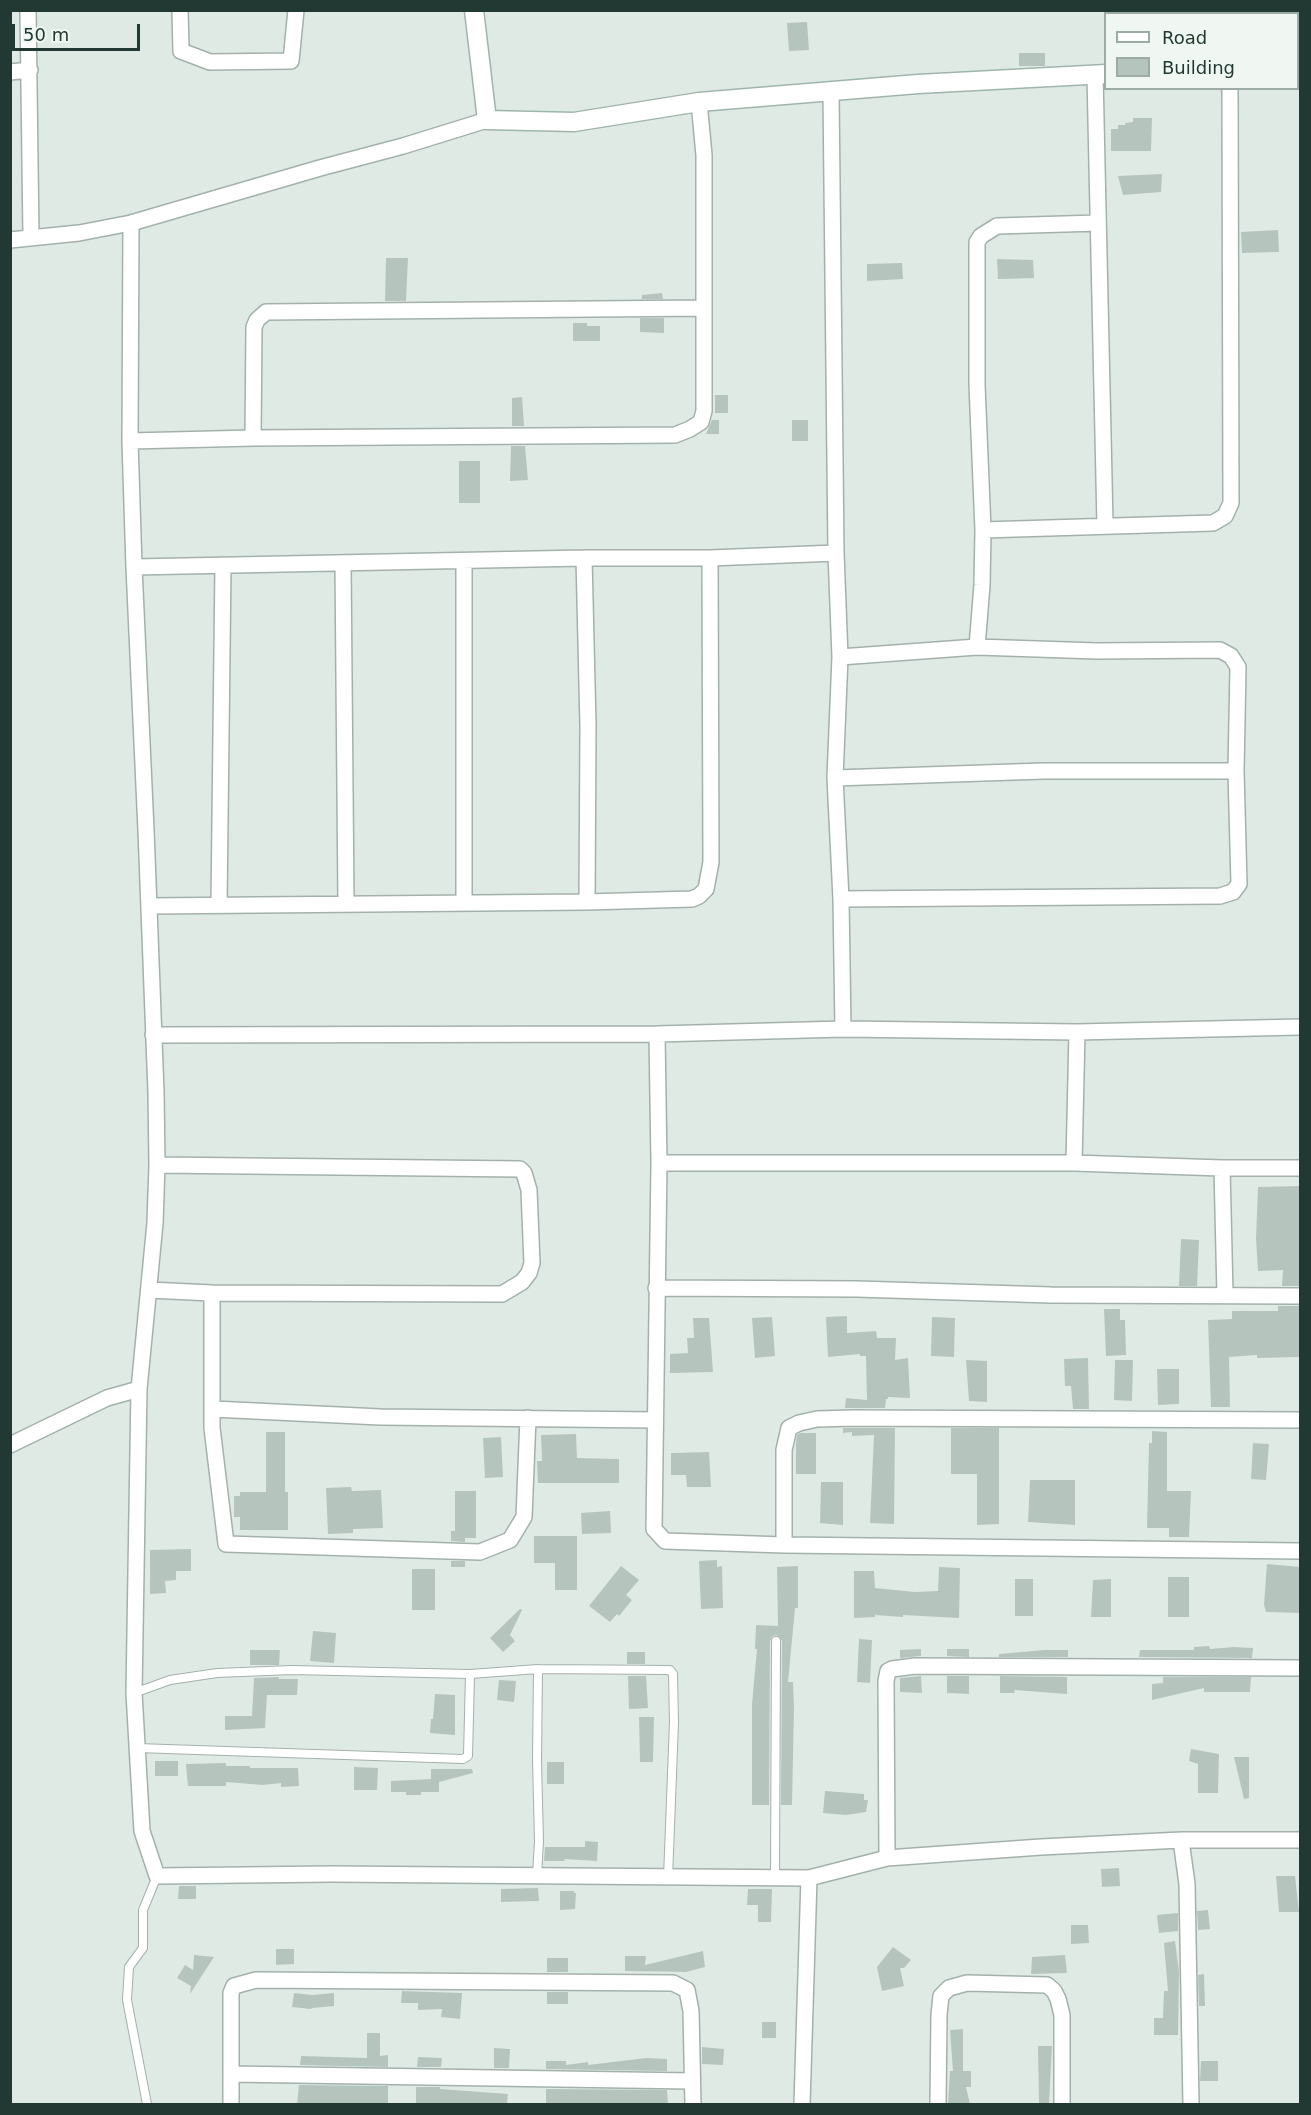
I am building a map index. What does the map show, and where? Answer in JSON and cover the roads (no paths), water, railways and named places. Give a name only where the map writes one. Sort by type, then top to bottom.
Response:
[{"type":"street","points":[[28,10],[31,237]]},
{"type":"street","points":[[180,10],[181,51],[210,62],[291,61],[296,10]]},
{"type":"street","points":[[474,10],[487,120]]},
{"type":"street","points":[[10,72],[30,70]]},
{"type":"street","points":[[10,240],[79,233],[131,223],[487,120],[574,122],[699,102],[918,84],[1100,75],[1098,223],[1105,525]]},
{"type":"street","points":[[983,530],[1213,522],[1225,516],[1231,503],[1230,90]]},
{"type":"street","points":[[831,92],[836,553],[840,657],[835,778],[841,899],[843,1029]]},
{"type":"street","points":[[130,441],[675,435],[700,422],[704,411],[704,155],[699,102]]},
{"type":"street","points":[[131,223],[130,441],[157,1165],[155,1223],[139,1389],[134,1693],[142,1831],[157,1876],[332,1874],[809,1878],[887,1858],[1181,1840],[1300,1840]]},
{"type":"street","points":[[977,647],[982,585],[983,530],[977,385],[976,242],[997,226],[1098,223]]},
{"type":"street","points":[[253,438],[254,327],[261,315],[266,312],[703,308]]},
{"type":"street","points":[[134,567],[584,558],[710,558],[836,553]]},
{"type":"street","points":[[584,558],[588,726],[587,902]]},
{"type":"street","points":[[149,906],[587,902],[692,899],[699,896],[706,889],[711,862],[710,558]]},
{"type":"street","points":[[464,562],[464,903]]},
{"type":"street","points":[[343,563],[346,904]]},
{"type":"street","points":[[219,905],[223,565]]},
{"type":"street","points":[[840,657],[977,647],[1097,651],[1220,650],[1232,656],[1238,667],[1236,771],[1239,884],[1228,895],[841,899]]},
{"type":"street","points":[[835,778],[1043,771],[1236,771]]},
{"type":"street","points":[[153,1035],[657,1034],[843,1029],[1077,1032],[1300,1027]]},
{"type":"street","points":[[1074,1163],[1077,1032]]},
{"type":"street","points":[[657,1034],[659,1162],[654,1529],[665,1541],[784,1545],[1300,1551]]},
{"type":"street","points":[[659,1162],[1074,1163],[1300,1168]]},
{"type":"street","points":[[149,1290],[212,1293],[502,1294],[522,1282],[529,1273],[532,1263],[529,1190],[525,1173],[520,1169],[157,1165]]},
{"type":"street","points":[[1222,1168],[1225,1295]]},
{"type":"street","points":[[656,1288],[857,1289],[1051,1295],[1300,1296]]},
{"type":"street","points":[[212,1293],[212,1428],[226,1544],[480,1552],[510,1540],[524,1517],[528,1418]]},
{"type":"street","points":[[10,1445],[107,1398],[139,1389]]},
{"type":"street","points":[[213,1409],[380,1417],[655,1420]]},
{"type":"street","points":[[784,1545],[784,1450],[789,1428],[799,1423],[817,1419],[852,1418],[1300,1420]]},
{"type":"street","points":[[887,1858],[886,1681],[888,1671],[892,1669],[915,1666],[1300,1668]]},
{"type":"street","points":[[1181,1840],[1187,1884],[1191,2104]]},
{"type":"street","points":[[802,2104],[809,1878]]},
{"type":"street","points":[[231,2104],[231,1993],[234,1986],[256,1980],[447,1980],[673,1983],[687,1989],[691,2011],[693,2104]]},
{"type":"street","points":[[938,2104],[941,1996],[948,1988],[967,1983],[1047,1985],[1054,1991],[1062,2015],[1062,2104]]},
{"type":"street","points":[[231,2074],[692,2081]]},
{"type":"lane","points":[[775,1877],[776,1641]]},
{"type":"lane","points":[[134,1693],[170,1680],[217,1673],[292,1671],[470,1674],[538,1669],[671,1671],[674,1722],[668,1878]]},
{"type":"lane","points":[[537,1875],[539,1842],[538,1669]]},
{"type":"lane","points":[[136,1748],[463,1759],[468,1755],[470,1674]]},
{"type":"lane","points":[[147,2104],[127,2000],[129,1967],[142,1948],[143,1910],[157,1876]]}]
